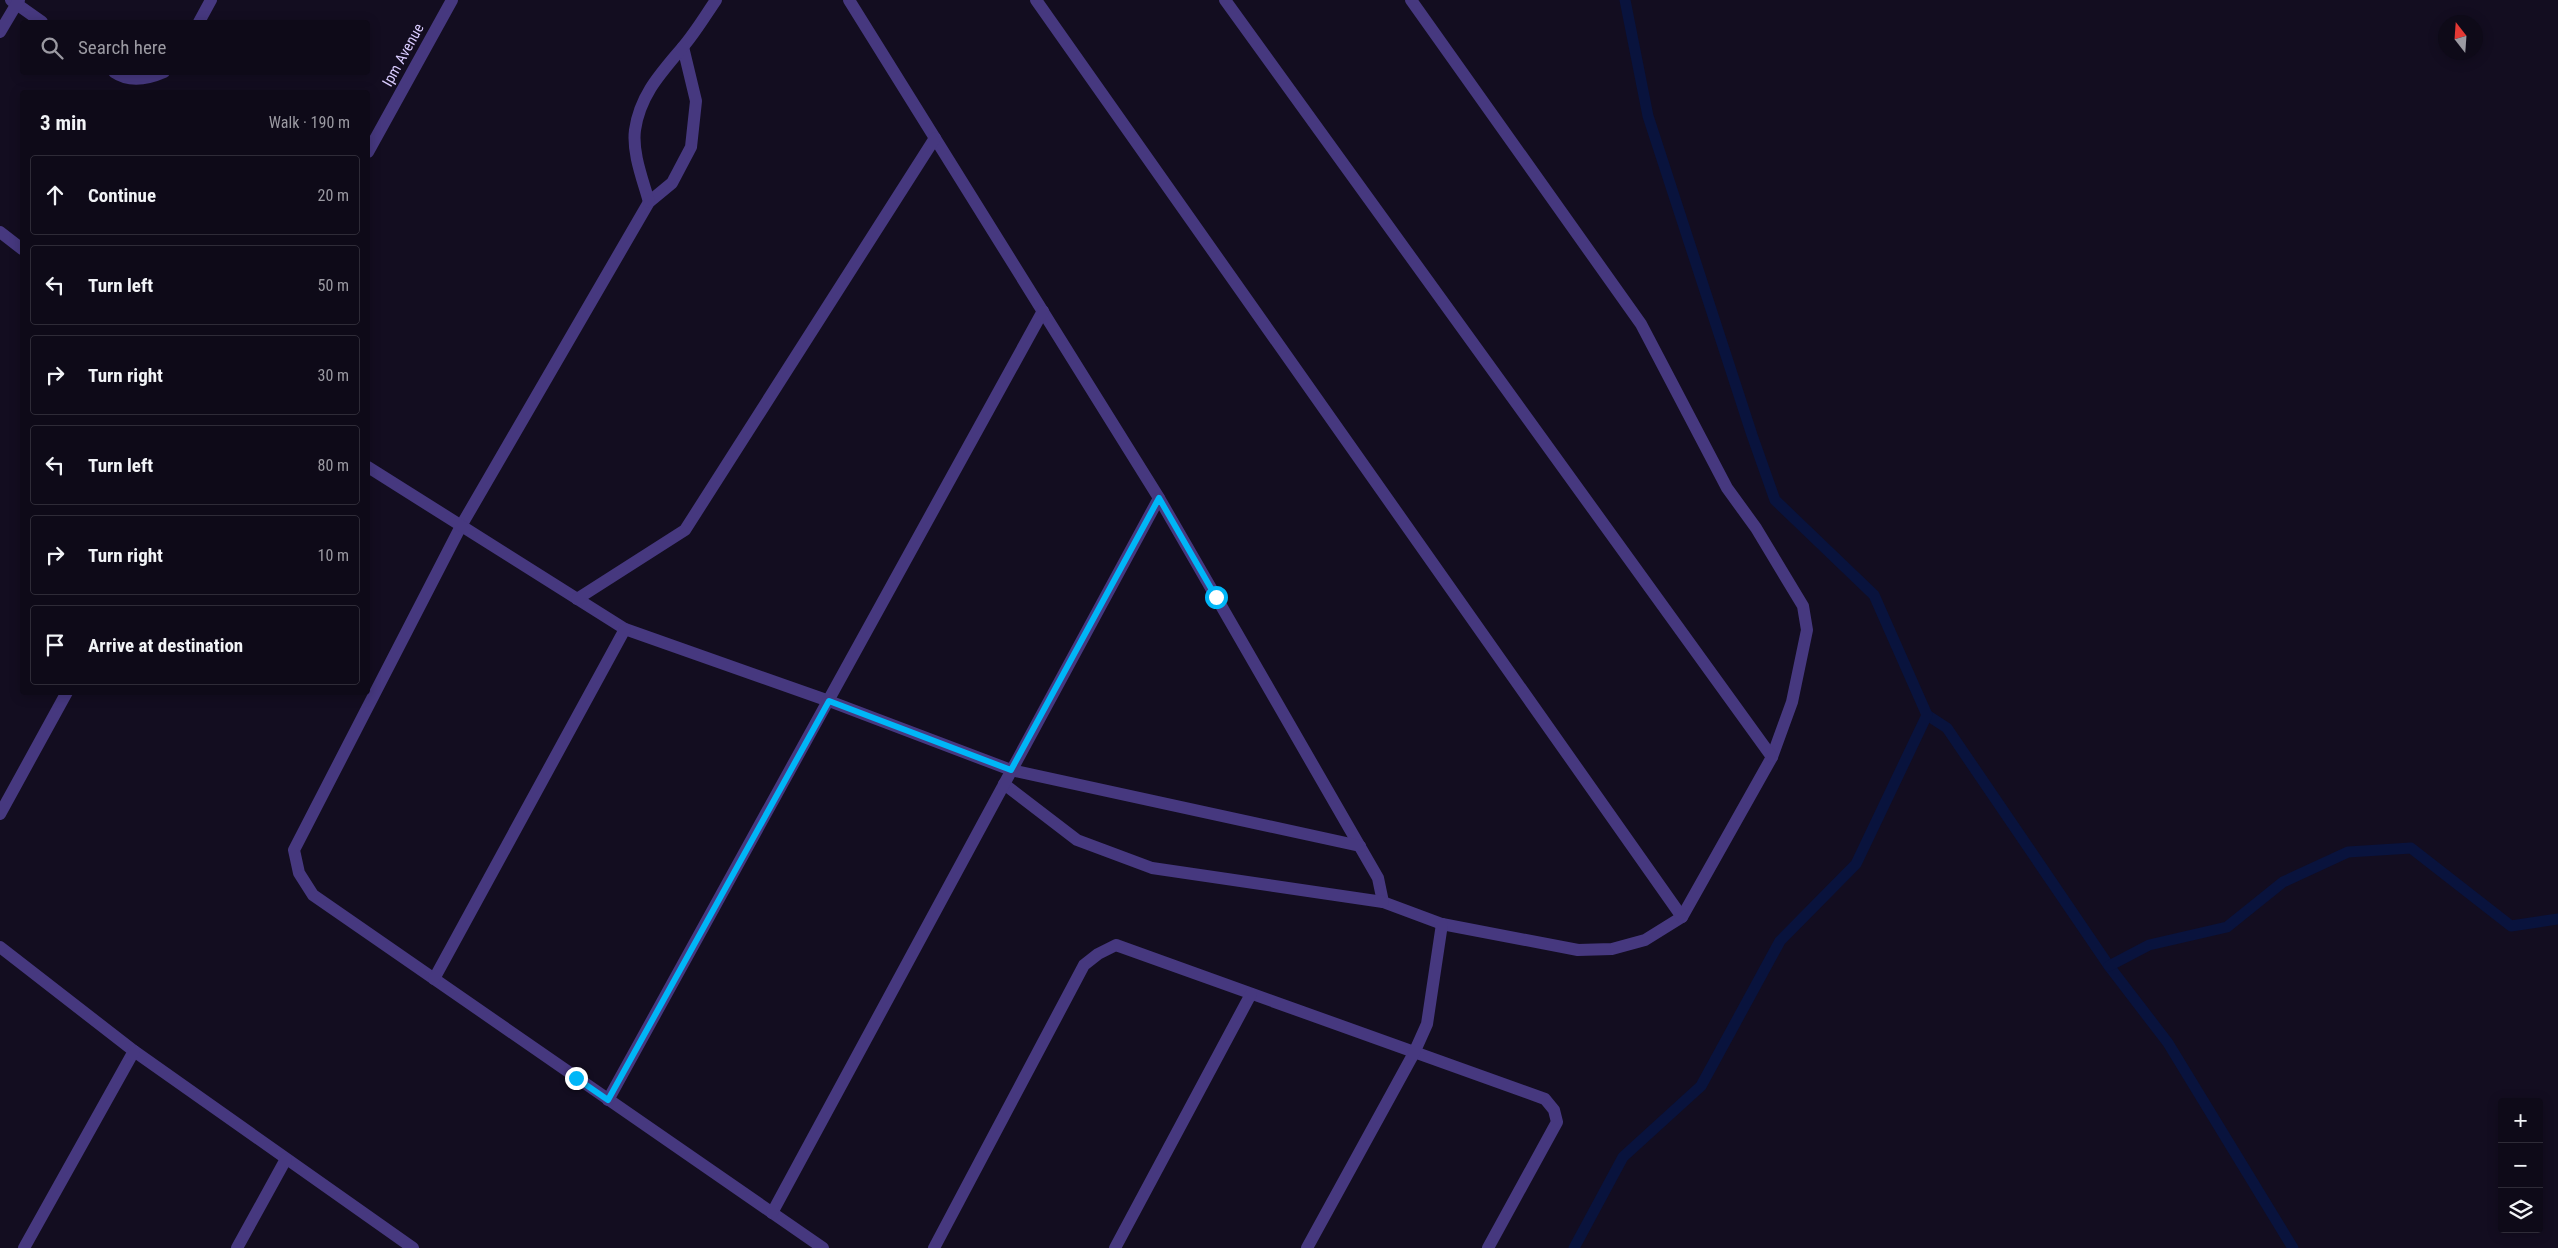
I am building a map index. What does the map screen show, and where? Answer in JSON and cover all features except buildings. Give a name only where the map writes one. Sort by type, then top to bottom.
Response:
[{"type":"street","points":[[200,20],[211,0]]},
{"type":"street","name":"Ipm Avenue","points":[[370,148],[452,0]]},
{"type":"street","points":[[649,202],[639,164],[635,131],[649,90],[658,75],[683,47],[716,0]]},
{"type":"street","points":[[849,0],[1159,498],[1378,878],[1383,902]]},
{"type":"street","points":[[1036,0],[1682,917]]},
{"type":"street","points":[[1225,0],[1772,757]]},
{"type":"street","points":[[1004,784],[1077,840],[1152,868],[1383,902],[1442,924],[1587,950],[1612,949],[1645,940],[1682,917],[1772,757],[1792,702],[1808,630],[1803,606],[1756,528],[1727,488],[1640,324],[1411,0]]},
{"type":"street","points":[[0,32],[16,2],[39,20]]},
{"type":"street","points":[[683,47],[696,101],[691,147],[672,183],[649,202],[461,526],[294,850],[299,873],[313,895],[823,1248]]},
{"type":"street","points":[[118,75],[146,80],[157,75]]},
{"type":"street","points":[[577,599],[685,530],[935,138]]},
{"type":"street","points":[[0,232],[20,247]]},
{"type":"street","points":[[608,1100],[1043,311]]},
{"type":"street","points":[[370,468],[625,629],[829,701],[1011,770],[1360,846]]},
{"type":"street","points":[[772,1212],[1159,498]]},
{"type":"street","points":[[434,979],[625,629]]},
{"type":"street","points":[[0,814],[65,695]]},
{"type":"street","points":[[1307,1248],[1414,1053],[1427,1024],[1442,924]]},
{"type":"street","points":[[934,1248],[1084,965],[1098,954],[1116,946],[1545,1099],[1554,1110],[1557,1122],[1488,1248]]},
{"type":"street","points":[[0,947],[134,1051],[413,1248]]},
{"type":"street","points":[[1115,1248],[1251,994]]},
{"type":"street","points":[[24,1248],[134,1051]]},
{"type":"street","points":[[237,1248],[286,1159]]},
{"type":"waterway","points":[[1574,1248],[1623,1157],[1701,1086],[1780,941],[1856,864],[1927,715],[1874,595],[1775,500],[1648,116],[1625,0]]},
{"type":"waterway","points":[[1927,715],[1947,728],[2109,966],[2168,1043],[2293,1248]]},
{"type":"waterway","points":[[2109,966],[2149,945],[2227,927],[2283,882],[2348,852],[2411,848],[2511,926],[2558,919]]},
{"type":"route","points":[[576,1078],[608,1100],[829,701],[1011,770],[1159,498],[1216,597]]}]
